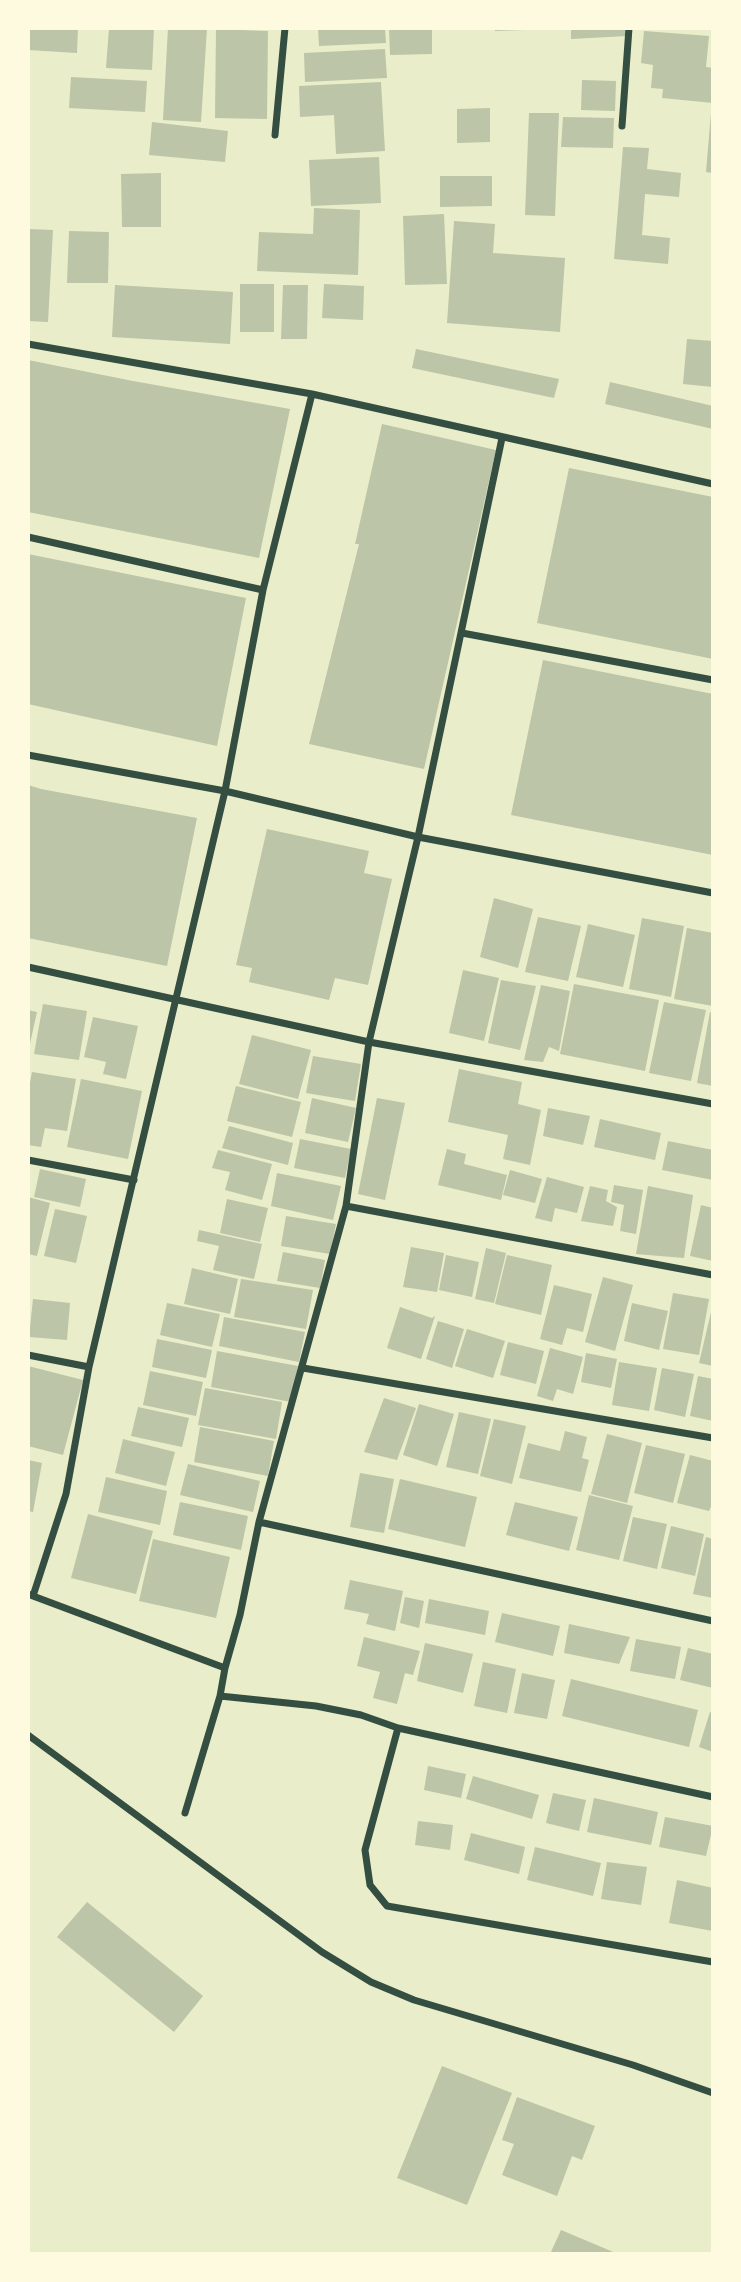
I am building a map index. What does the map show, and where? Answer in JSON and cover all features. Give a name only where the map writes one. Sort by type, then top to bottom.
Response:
[{"type":"street","points":[[275,135],[285,28]]},
{"type":"street","points":[[622,126],[629,28]]},
{"type":"street","points":[[28,344],[312,394],[713,484]]},
{"type":"street","points":[[225,1668],[31,1595],[66,1494],[89,1367],[225,791],[263,590],[312,394]]},
{"type":"street","points":[[185,1813],[220,1696],[259,1522],[346,1206],[369,1042],[418,837],[502,438]]},
{"type":"street","points":[[28,537],[263,590]]},
{"type":"street","points":[[462,633],[713,680]]},
{"type":"street","points":[[28,755],[225,791],[418,837],[713,893]]},
{"type":"street","points":[[28,967],[369,1042],[713,1104]]},
{"type":"street","points":[[28,1160],[134,1180]]},
{"type":"street","points":[[346,1206],[713,1275]]},
{"type":"street","points":[[28,1355],[89,1367]]},
{"type":"street","points":[[303,1367],[713,1438]]},
{"type":"street","points":[[259,1522],[713,1621]]},
{"type":"street","points":[[220,1696],[316,1706],[361,1715],[398,1728],[713,1797]]},
{"type":"street","points":[[398,1728],[365,1850],[370,1885],[387,1906],[713,1962]]},
{"type":"street","points":[[28,1735],[321,1952],[371,1982],[414,2000],[633,2065],[713,2093]]},
{"type":"building","points":[[28,28],[78,28],[77,53],[28,50]]},
{"type":"building","points":[[109,28],[154,28],[152,70],[106,68]]},
{"type":"building","points":[[168,28],[207,28],[201,122],[163,120]]},
{"type":"building","points":[[318,28],[385,28],[386,43],[319,46]]},
{"type":"building","points":[[389,28],[432,28],[432,54],[390,55]]},
{"type":"building","points":[[495,28],[524,28],[524,30],[495,31]]},
{"type":"building","points":[[571,28],[627,28],[627,36],[571,39]]},
{"type":"building","points":[[216,29],[268,31],[267,119],[215,118]]},
{"type":"building","points":[[644,31],[709,36],[706,67],[713,68],[713,103],[662,98],[663,89],[651,88],[653,65],[641,63]]},
{"type":"building","points":[[385,49],[387,78],[305,82],[304,53]]},
{"type":"building","points":[[71,77],[147,81],[145,112],[69,108]]},
{"type":"building","points":[[582,80],[616,81],[615,111],[581,110]]},
{"type":"building","points":[[381,82],[385,151],[336,154],[334,115],[300,117],[299,86]]},
{"type":"building","points":[[490,108],[490,142],[457,143],[457,109]]},
{"type":"building","points":[[529,113],[559,113],[555,216],[525,215]]},
{"type":"building","points":[[713,113],[713,173],[706,172]]},
{"type":"building","points":[[563,117],[614,118],[613,148],[561,147]]},
{"type":"building","points":[[152,122],[228,131],[225,162],[149,155]]},
{"type":"building","points":[[623,147],[649,148],[647,169],[681,173],[679,197],[645,194],[642,235],[670,238],[668,264],[614,259]]},
{"type":"building","points":[[379,157],[381,203],[311,206],[309,160]]},
{"type":"building","points":[[161,173],[161,227],[122,227],[121,174]]},
{"type":"building","points":[[440,176],[492,176],[492,206],[440,207]]},
{"type":"building","points":[[314,208],[360,210],[358,275],[257,271],[259,232],[313,234]]},
{"type":"building","points":[[444,214],[447,284],[405,285],[403,216]]},
{"type":"building","points":[[454,221],[495,224],[493,253],[565,258],[560,332],[447,323]]},
{"type":"building","points":[[28,229],[53,230],[48,322],[28,321]]},
{"type":"building","points":[[69,231],[109,232],[108,283],[67,283]]},
{"type":"building","points":[[240,284],[274,284],[274,332],[240,332]]},
{"type":"building","points":[[324,284],[364,286],[363,320],[322,318]]},
{"type":"building","points":[[115,285],[233,292],[230,344],[112,337]]},
{"type":"building","points":[[283,285],[308,285],[307,339],[281,339]]},
{"type":"building","points":[[687,339],[713,341],[713,387],[683,384]]},
{"type":"building","points":[[416,349],[559,379],[554,398],[412,368]]},
{"type":"building","points":[[28,360],[290,409],[259,558],[28,512]]},
{"type":"building","points":[[610,382],[713,406],[713,429],[605,404]]},
{"type":"building","points":[[382,424],[496,450],[424,769],[309,744],[359,544],[355,544]]},
{"type":"building","points":[[569,468],[713,497],[713,659],[537,623]]},
{"type":"building","points":[[28,554],[246,598],[217,746],[28,704]]},
{"type":"building","points":[[543,660],[713,694],[713,855],[511,815]]},
{"type":"building","points":[[28,785],[197,818],[167,966],[28,938]]},
{"type":"building","points":[[267,829],[369,851],[364,873],[392,879],[368,985],[335,978],[329,1000],[249,982],[252,968],[236,965]]},
{"type":"building","points":[[494,898],[533,909],[518,968],[480,957]]},
{"type":"building","points":[[538,917],[581,926],[568,981],[525,972]]},
{"type":"building","points":[[642,918],[684,926],[671,997],[629,989]]},
{"type":"building","points":[[588,924],[635,935],[623,987],[576,977]]},
{"type":"building","points":[[687,928],[713,933],[713,1006],[674,999]]},
{"type":"building","points":[[463,970],[499,978],[484,1041],[449,1033]]},
{"type":"building","points":[[501,980],[536,986],[520,1050],[488,1043]]},
{"type":"building","points":[[574,984],[659,1000],[645,1071],[560,1054]]},
{"type":"building","points":[[541,985],[570,991],[559,1051],[549,1047],[543,1062],[524,1060]]},
{"type":"building","points":[[664,1002],[706,1010],[691,1081],[649,1073]]},
{"type":"building","points":[[43,1004],[87,1011],[79,1060],[34,1054]]},
{"type":"building","points":[[28,1010],[37,1012],[29,1048],[28,1048]]},
{"type":"building","points":[[710,1012],[713,1013],[713,1086],[697,1083]]},
{"type":"building","points":[[93,1017],[138,1026],[126,1079],[103,1074],[106,1062],[84,1057]]},
{"type":"building","points":[[252,1035],[311,1050],[298,1099],[239,1084]]},
{"type":"building","points":[[313,1056],[361,1064],[355,1101],[306,1093]]},
{"type":"building","points":[[459,1069],[522,1082],[518,1104],[541,1110],[530,1165],[503,1159],[508,1135],[448,1122]]},
{"type":"building","points":[[32,1072],[76,1079],[67,1131],[45,1128],[41,1147],[28,1145],[28,1093]]},
{"type":"building","points":[[81,1079],[142,1091],[128,1159],[67,1147]]},
{"type":"building","points":[[236,1086],[301,1102],[292,1137],[227,1121]]},
{"type":"building","points":[[312,1098],[356,1108],[348,1142],[305,1133]]},
{"type":"building","points":[[377,1098],[405,1103],[385,1200],[358,1194]]},
{"type":"building","points":[[548,1108],[590,1116],[583,1145],[543,1136]]},
{"type":"building","points":[[600,1119],[661,1133],[655,1160],[594,1147]]},
{"type":"building","points":[[229,1126],[293,1143],[288,1165],[222,1148]]},
{"type":"building","points":[[300,1139],[351,1149],[345,1178],[294,1168]]},
{"type":"building","points":[[668,1141],[713,1150],[713,1180],[662,1170]]},
{"type":"building","points":[[447,1149],[466,1154],[464,1164],[507,1175],[501,1200],[438,1185]]},
{"type":"building","points":[[218,1150],[272,1164],[262,1200],[225,1190],[230,1172],[212,1168]]},
{"type":"building","points":[[40,1169],[86,1179],[80,1207],[34,1197]]},
{"type":"building","points":[[510,1170],[542,1179],[535,1203],[503,1195]]},
{"type":"building","points":[[277,1173],[341,1186],[333,1220],[271,1206]]},
{"type":"building","points":[[547,1177],[584,1187],[577,1213],[555,1208],[552,1222],[535,1218]]},
{"type":"building","points":[[614,1185],[643,1190],[636,1234],[620,1231],[624,1205],[611,1202]]},
{"type":"building","points":[[590,1186],[608,1190],[606,1201],[617,1207],[613,1226],[581,1221]]},
{"type":"building","points":[[648,1186],[693,1195],[684,1258],[636,1254]]},
{"type":"building","points":[[28,1197],[50,1203],[37,1256],[28,1254]]},
{"type":"building","points":[[227,1199],[268,1208],[260,1242],[220,1233]]},
{"type":"building","points":[[701,1205],[713,1208],[713,1261],[690,1256]]},
{"type":"building","points":[[55,1209],[87,1216],[76,1263],[44,1256]]},
{"type":"building","points":[[286,1216],[336,1224],[330,1254],[281,1246]]},
{"type":"building","points":[[199,1230],[262,1244],[254,1279],[213,1270],[219,1246],[197,1241]]},
{"type":"building","points":[[411,1247],[444,1253],[437,1292],[403,1287]]},
{"type":"building","points":[[486,1248],[506,1253],[494,1303],[475,1299]]},
{"type":"building","points":[[283,1252],[325,1260],[320,1288],[277,1281]]},
{"type":"building","points":[[446,1255],[479,1262],[472,1297],[439,1290]]},
{"type":"building","points":[[507,1255],[552,1265],[541,1315],[495,1304]]},
{"type":"building","points":[[192,1268],[238,1279],[230,1314],[184,1304]]},
{"type":"building","points":[[603,1277],[633,1285],[615,1351],[585,1342]]},
{"type":"building","points":[[241,1279],[313,1290],[306,1329],[234,1317]]},
{"type":"building","points":[[554,1285],[592,1294],[583,1332],[567,1328],[562,1345],[540,1339]]},
{"type":"building","points":[[673,1293],[709,1299],[699,1355],[663,1349]]},
{"type":"building","points":[[33,1299],[70,1303],[67,1340],[29,1337]]},
{"type":"building","points":[[167,1303],[220,1314],[212,1347],[160,1335]]},
{"type":"building","points":[[632,1303],[668,1311],[659,1350],[624,1341]]},
{"type":"building","points":[[400,1307],[432,1318],[435,1316],[421,1359],[387,1348]]},
{"type":"building","points":[[713,1309],[713,1366],[699,1363]]},
{"type":"building","points":[[224,1317],[305,1332],[299,1362],[219,1346]]},
{"type":"building","points":[[438,1321],[464,1329],[452,1368],[426,1359]]},
{"type":"building","points":[[467,1329],[505,1341],[493,1378],[455,1366]]},
{"type":"building","points":[[157,1339],[212,1350],[206,1378],[152,1367]]},
{"type":"building","points":[[508,1342],[544,1351],[536,1384],[500,1375]]},
{"type":"building","points":[[550,1348],[583,1357],[573,1394],[557,1389],[553,1401],[537,1396]]},
{"type":"building","points":[[217,1351],[298,1366],[291,1402],[211,1387]]},
{"type":"building","points":[[586,1353],[617,1359],[611,1388],[581,1382]]},
{"type":"building","points":[[619,1362],[657,1368],[649,1411],[612,1405]]},
{"type":"building","points":[[28,1366],[83,1380],[63,1455],[28,1446]]},
{"type":"building","points":[[662,1368],[694,1374],[685,1417],[654,1410]]},
{"type":"building","points":[[150,1371],[203,1382],[196,1416],[143,1405]]},
{"type":"building","points":[[698,1376],[713,1379],[713,1421],[690,1416]]},
{"type":"building","points":[[205,1388],[282,1402],[276,1439],[198,1425]]},
{"type":"building","points":[[384,1398],[416,1408],[397,1460],[364,1452]]},
{"type":"building","points":[[419,1404],[454,1414],[437,1466],[403,1455]]},
{"type":"building","points":[[138,1407],[189,1418],[182,1447],[131,1436]]},
{"type":"building","points":[[459,1412],[491,1419],[478,1474],[446,1467]]},
{"type":"building","points":[[494,1419],[526,1426],[512,1484],[480,1476]]},
{"type":"building","points":[[200,1427],[274,1441],[268,1476],[194,1462]]},
{"type":"building","points":[[565,1431],[587,1437],[582,1458],[589,1460],[581,1492],[519,1478],[528,1443],[560,1451]]},
{"type":"building","points":[[607,1434],[642,1443],[627,1503],[591,1494]]},
{"type":"building","points":[[123,1439],[175,1452],[166,1486],[115,1473]]},
{"type":"building","points":[[646,1445],[685,1454],[673,1503],[634,1493]]},
{"type":"building","points":[[690,1455],[713,1461],[713,1502],[709,1511],[677,1503]]},
{"type":"building","points":[[28,1460],[42,1463],[33,1512],[28,1511]]},
{"type":"building","points":[[188,1464],[260,1481],[253,1512],[180,1495]]},
{"type":"building","points":[[360,1473],[394,1479],[384,1533],[350,1527]]},
{"type":"building","points":[[106,1477],[167,1491],[160,1525],[98,1512]]},
{"type":"building","points":[[400,1479],[477,1497],[465,1547],[388,1529]]},
{"type":"building","points":[[589,1495],[633,1506],[619,1560],[576,1550]]},
{"type":"building","points":[[180,1502],[248,1516],[241,1550],[173,1535]]},
{"type":"building","points":[[515,1502],[578,1517],[569,1551],[506,1535]]},
{"type":"building","points":[[88,1514],[153,1531],[136,1594],[71,1578]]},
{"type":"building","points":[[633,1517],[667,1524],[657,1569],[623,1561]]},
{"type":"building","points":[[671,1526],[704,1534],[695,1576],[661,1568]]},
{"type":"building","points":[[706,1537],[713,1539],[713,1598],[693,1594]]},
{"type":"building","points":[[153,1539],[230,1557],[216,1618],[139,1601]]},
{"type":"building","points":[[350,1580],[403,1591],[395,1631],[366,1624],[369,1614],[344,1609]]},
{"type":"building","points":[[405,1597],[424,1601],[419,1628],[400,1623]]},
{"type":"building","points":[[429,1599],[489,1611],[485,1635],[425,1623]]},
{"type":"building","points":[[502,1613],[560,1626],[553,1656],[495,1642]]},
{"type":"building","points":[[569,1624],[630,1637],[619,1664],[564,1653]]},
{"type":"building","points":[[364,1637],[420,1651],[413,1675],[405,1673],[397,1704],[373,1698],[380,1672],[357,1666]]},
{"type":"building","points":[[636,1639],[681,1647],[675,1679],[630,1671]]},
{"type":"building","points":[[425,1643],[473,1654],[463,1693],[417,1681]]},
{"type":"building","points":[[688,1648],[713,1654],[713,1688],[680,1680]]},
{"type":"building","points":[[483,1662],[516,1669],[507,1713],[474,1706]]},
{"type":"building","points":[[522,1673],[555,1680],[547,1719],[514,1713]]},
{"type":"building","points":[[571,1679],[698,1710],[689,1747],[562,1716]]},
{"type":"building","points":[[710,1712],[713,1713],[713,1752],[699,1747]]},
{"type":"building","points":[[428,1766],[466,1774],[461,1798],[424,1790]]},
{"type":"building","points":[[473,1776],[539,1795],[532,1819],[466,1799]]},
{"type":"building","points":[[553,1793],[586,1800],[579,1831],[546,1823]]},
{"type":"building","points":[[594,1798],[658,1812],[651,1845],[587,1832]]},
{"type":"building","points":[[665,1817],[713,1826],[706,1856],[659,1847]]},
{"type":"building","points":[[418,1821],[453,1825],[450,1850],[415,1845]]},
{"type":"building","points":[[471,1833],[525,1847],[519,1874],[464,1860]]},
{"type":"building","points":[[535,1847],[601,1863],[593,1896],[527,1880]]},
{"type":"building","points":[[607,1862],[647,1867],[641,1905],[601,1899]]},
{"type":"building","points":[[677,1880],[713,1888],[713,1931],[669,1923]]},
{"type":"building","points":[[87,1902],[203,1996],[174,2032],[57,1937]]},
{"type":"building","points":[[442,2066],[512,2093],[467,2205],[397,2178]]},
{"type":"building","points":[[517,2097],[595,2126],[582,2160],[572,2156],[557,2196],[502,2175],[514,2144],[502,2140]]},
{"type":"building","points":[[561,2230],[618,2254],[550,2254]]}]
